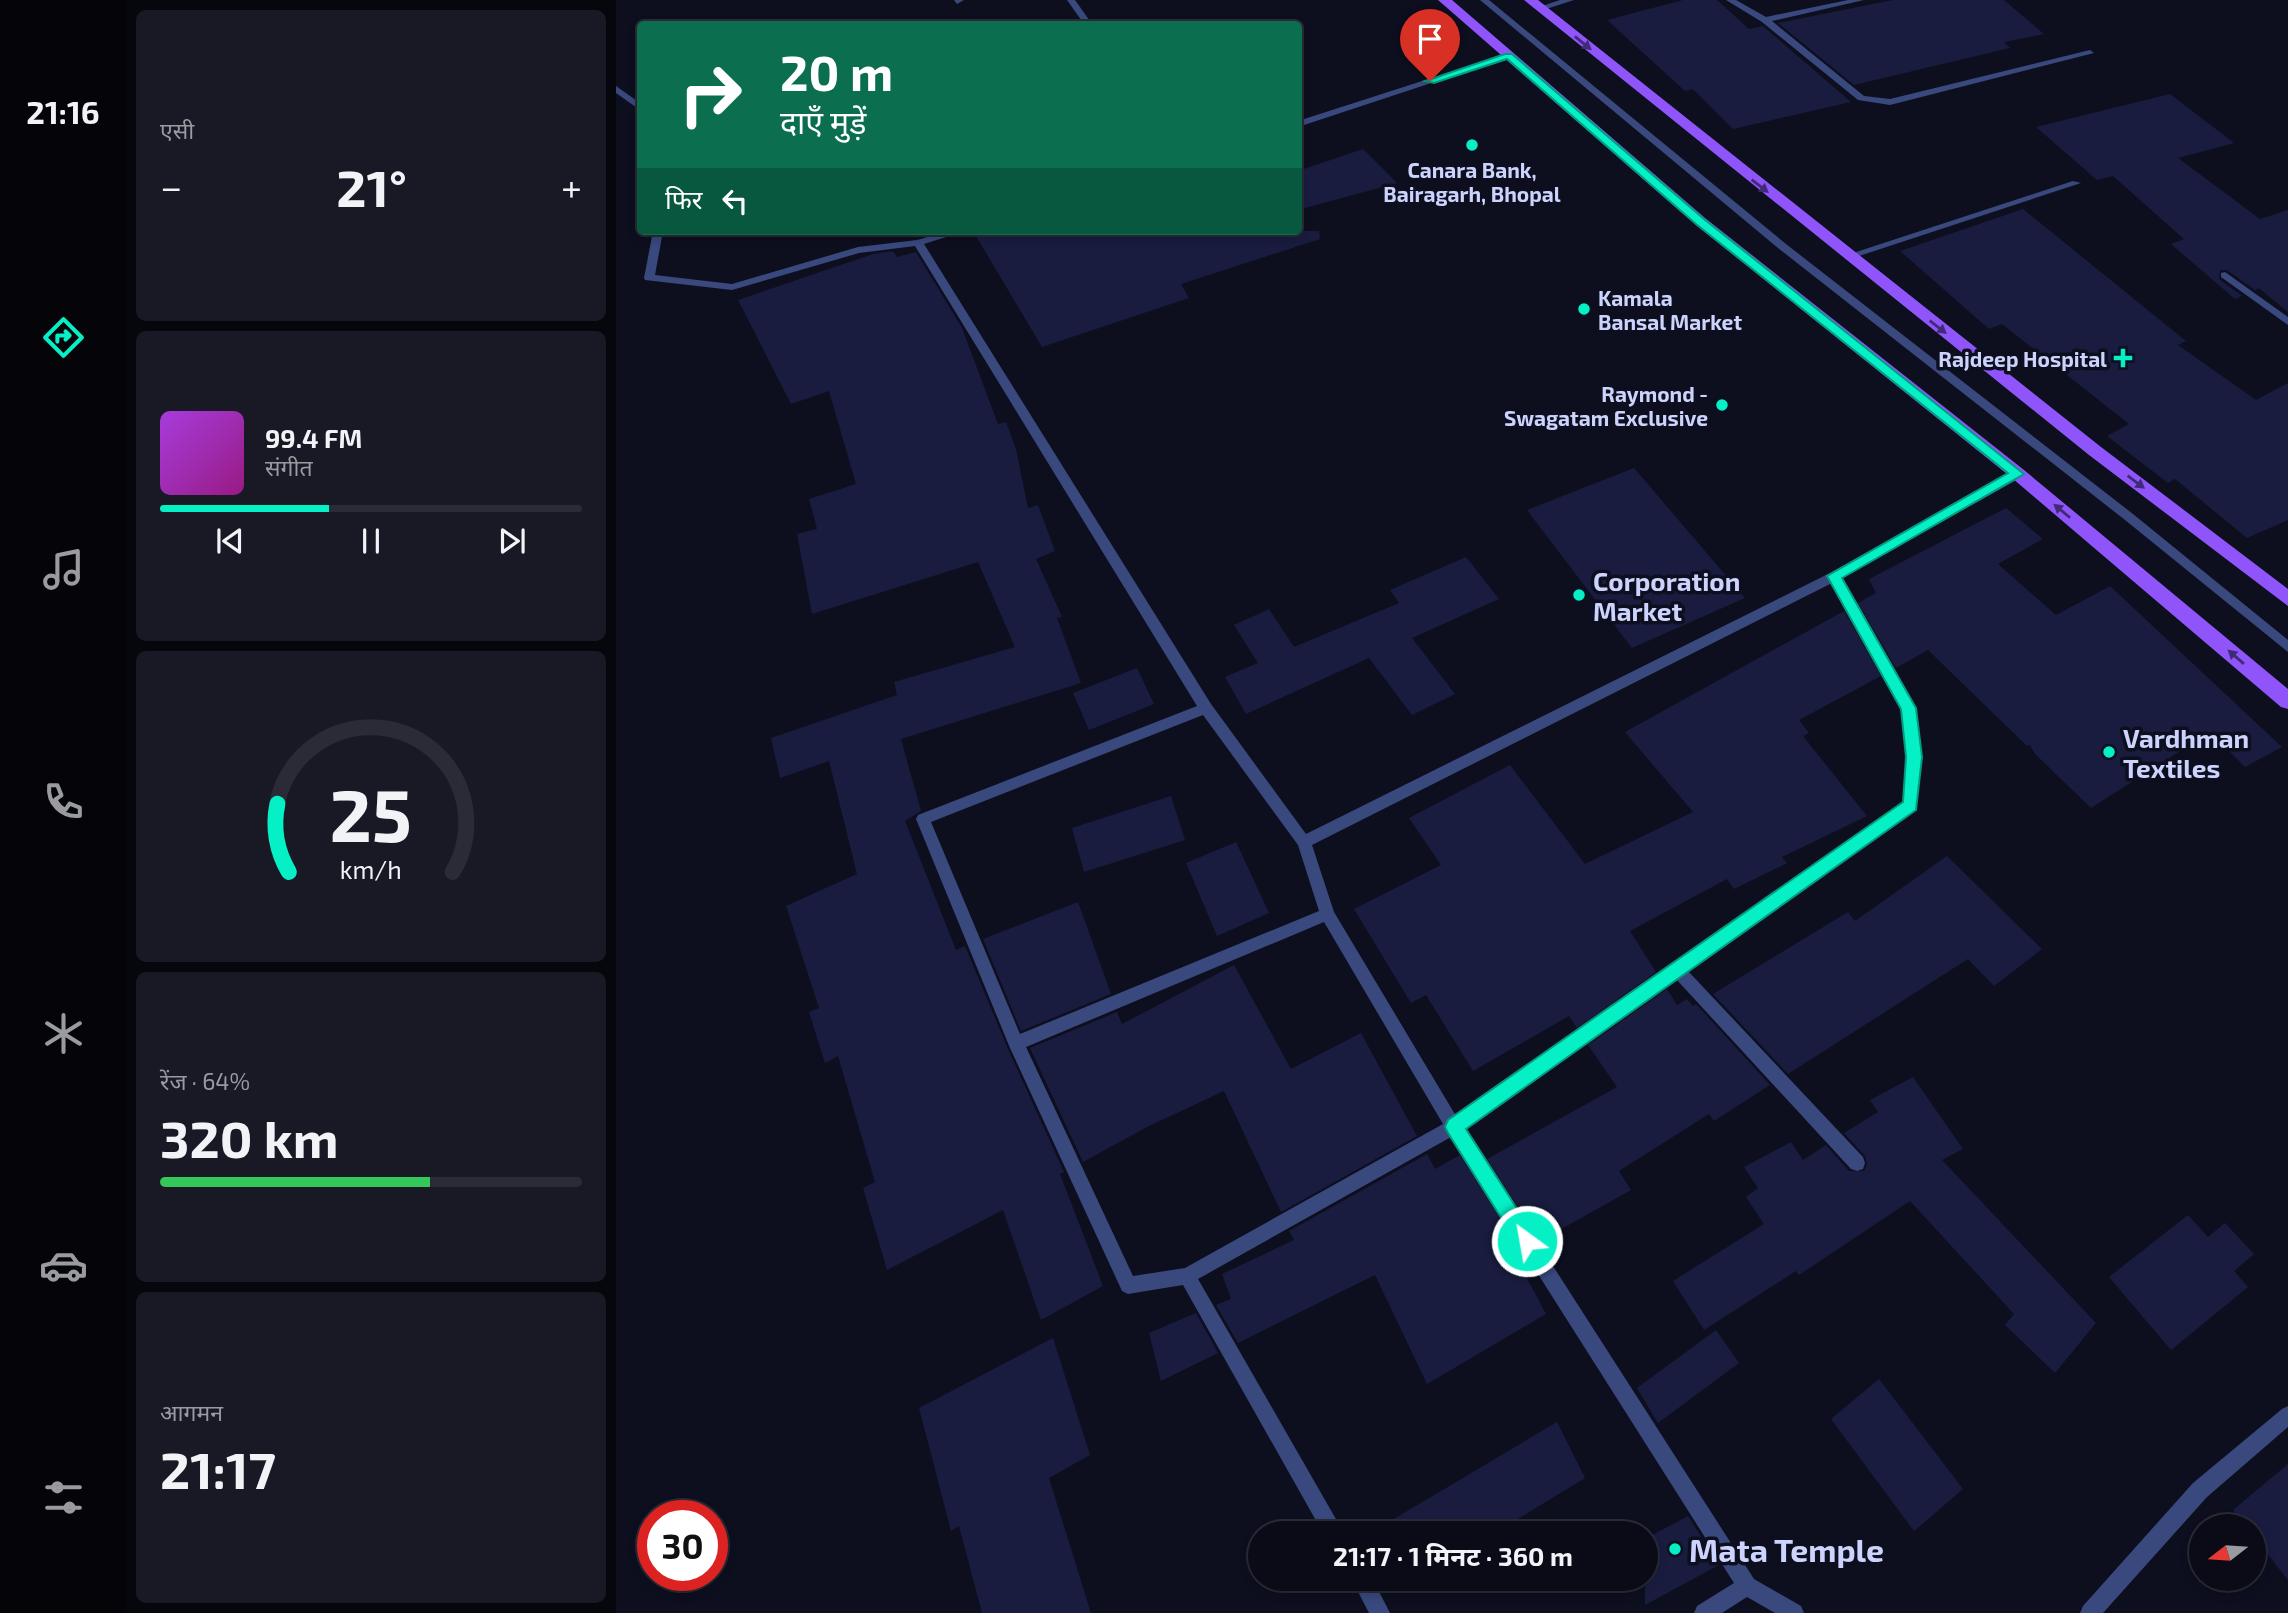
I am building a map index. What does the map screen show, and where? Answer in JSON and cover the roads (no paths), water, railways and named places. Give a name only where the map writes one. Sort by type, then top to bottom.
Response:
[{"type":"main road","points":[[1444,0],[1700,221],[2018,474],[2288,701]]},
{"type":"main road","points":[[1535,4],[1849,256],[2284,590]]},
{"type":"street","points":[[1071,0],[1086,21]]},
{"type":"street","points":[[1484,0],[1821,278],[2129,517],[2288,646]]},
{"type":"street","points":[[1535,4],[1570,0]]},
{"type":"street","points":[[1730,0],[1765,20],[1861,98],[1875,102],[1890,102],[2090,53]]},
{"type":"street","points":[[1765,20],[1860,0]]},
{"type":"street","points":[[1302,123],[1509,56]]},
{"type":"street","points":[[616,89],[637,105]]},
{"type":"street","points":[[1849,256],[2076,183]]},
{"type":"street","points":[[657,235],[649,278],[732,287],[858,250],[918,243],[946,235]]},
{"type":"street","points":[[918,243],[1206,708],[1304,842],[1327,914],[1454,1127],[1747,1586],[1794,1613]]},
{"type":"street","points":[[2225,275],[2288,322]]},
{"type":"street","points":[[1304,842],[1834,576],[2018,474]]},
{"type":"street","points":[[1206,708],[923,819],[1016,1043],[1128,1285],[1187,1276],[1454,1127],[1911,805],[1914,757],[1909,708],[1834,576]]},
{"type":"street","points":[[1016,1043],[1327,914]]},
{"type":"street","points":[[1677,970],[1857,1163]]},
{"type":"street","points":[[1187,1276],[1327,1521]]},
{"type":"street","points":[[2090,1613],[2200,1490],[2288,1415]]},
{"type":"street","points":[[1704,1613],[1747,1586]]},
{"type":"street","points":[[1368,1591],[1380,1613]]},
{"type":"place","name":"Canara Bank, Bairagarh, Bhopal","points":[[1472,145]]},
{"type":"place","name":"Kamala Bansal Market","points":[[1584,309]]},
{"type":"place","name":"Rajdeep Hospital","points":[[2123,358]]},
{"type":"place","name":"Raymond - Swagatam Exclusive","points":[[1722,405]]},
{"type":"place","name":"Corporation Market","points":[[1579,595]]},
{"type":"place","name":"Vardhman Textiles","points":[[2109,752]]},
{"type":"place","name":"Mata Temple","points":[[1675,1549]]}]
